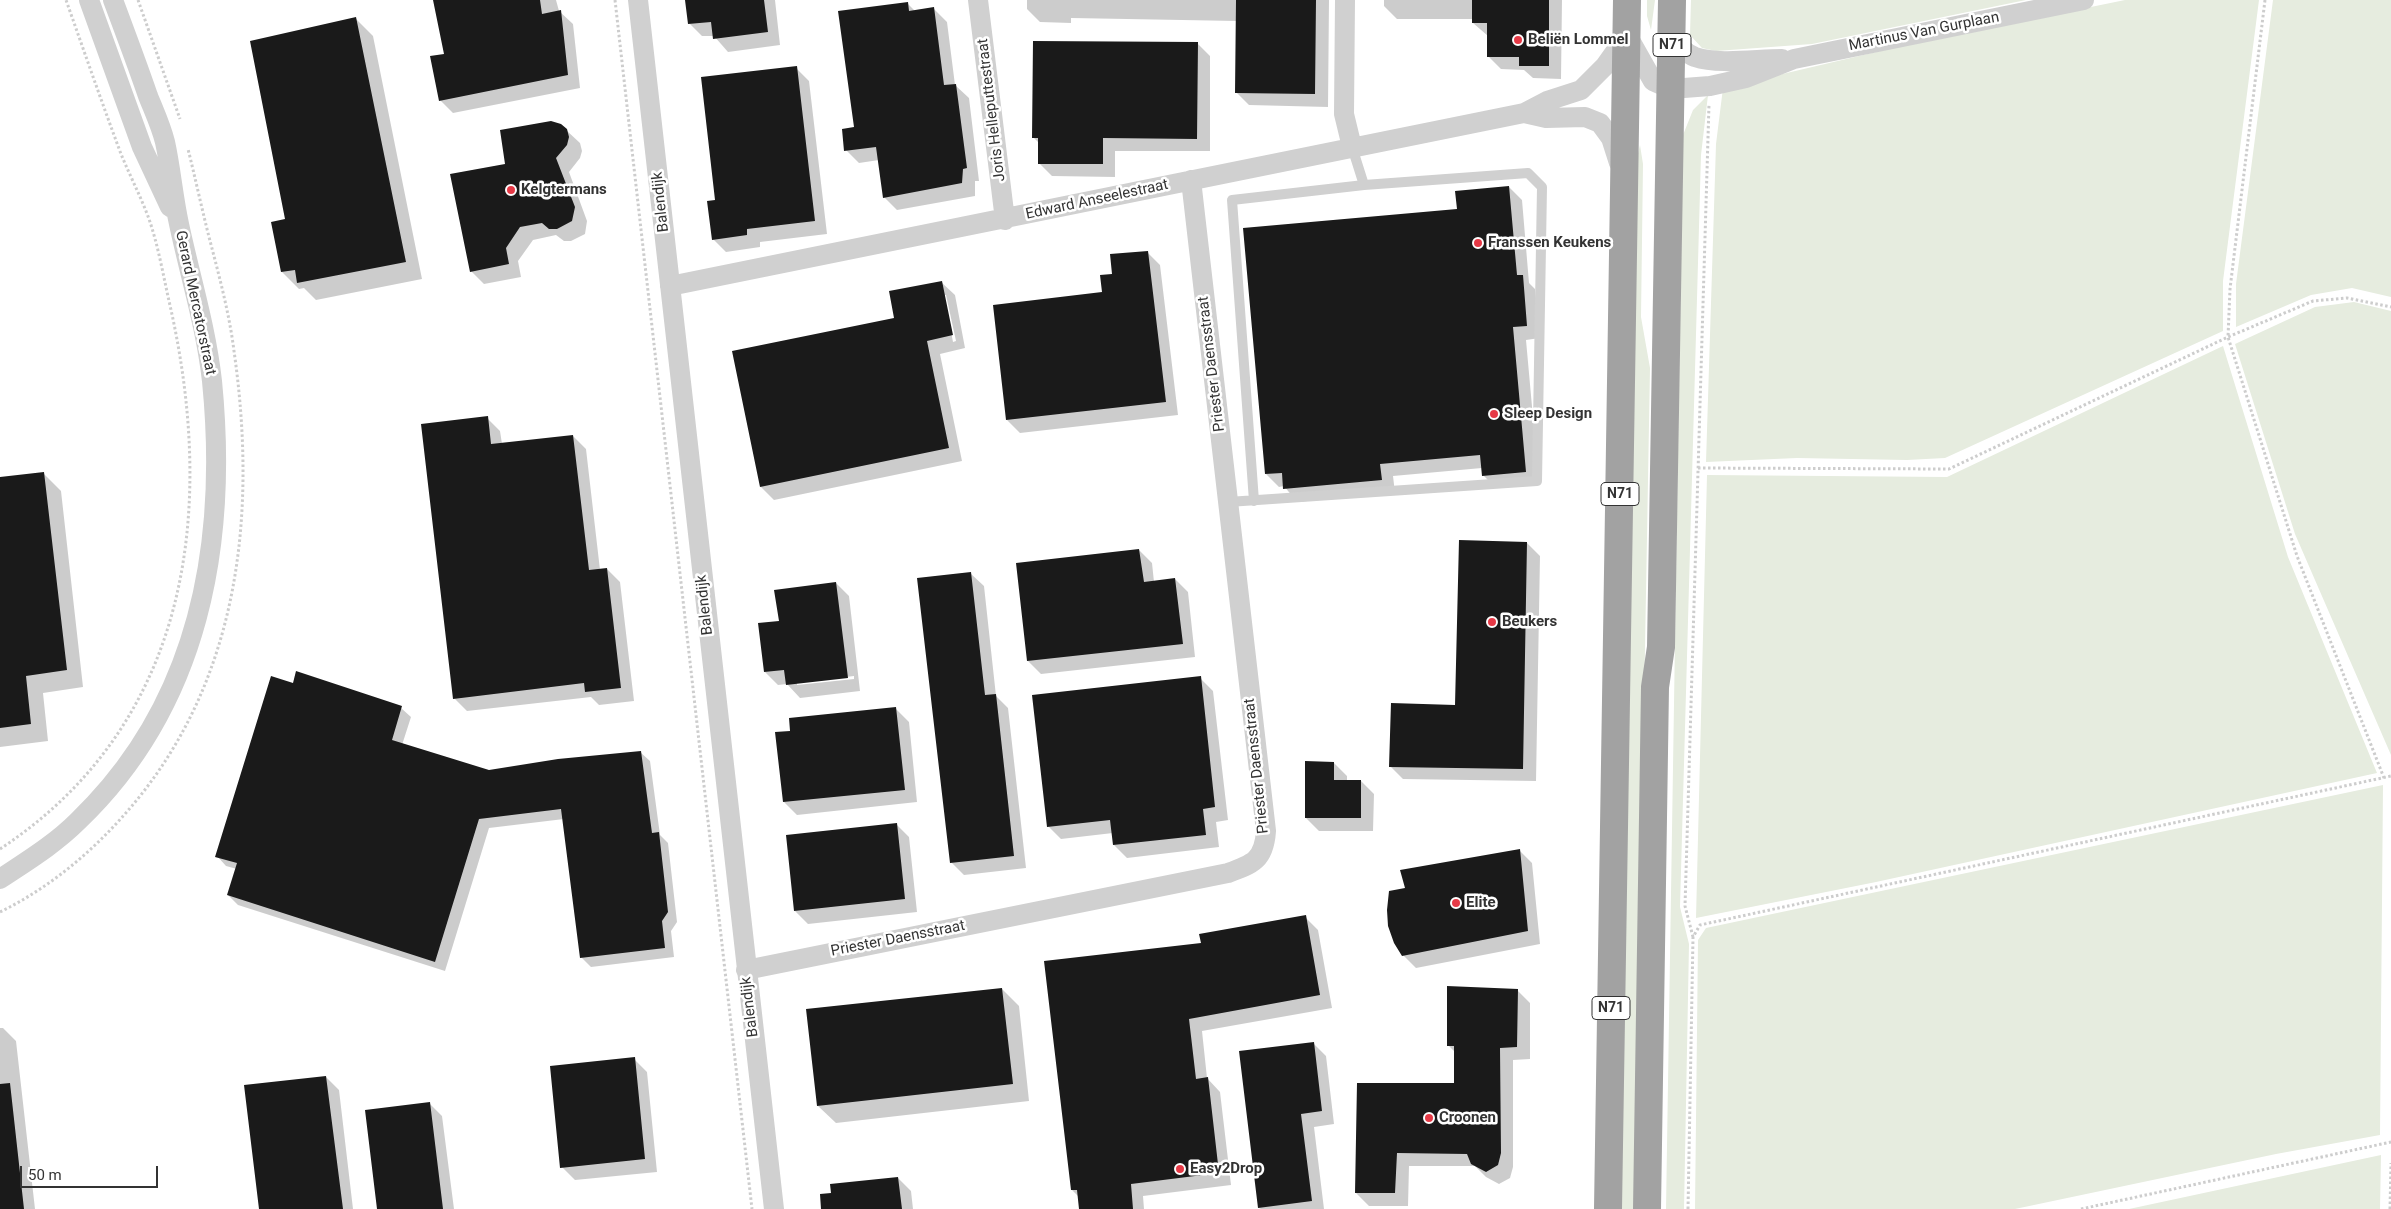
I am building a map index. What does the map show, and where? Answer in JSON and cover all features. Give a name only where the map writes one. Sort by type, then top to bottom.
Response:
[{"type":"highway","name":"N71","points":[[1608,1209],[1628,0]]},
{"type":"highway","name":"N71","points":[[1647,1209],[1654,687],[1661,647],[1672,0]]},
{"type":"street","name":"Gerard Mercatorstraat","points":[[89,0],[142,147],[161,192],[178,220]]},
{"type":"street","name":"Gerard Mercatorstraat","points":[[0,879],[63,835],[99,800],[121,775],[162,709],[187,653],[198,620],[211,552],[217,483],[216,442],[212,380],[201,316],[178,220],[165,140],[114,0]]},
{"type":"street","name":"Balendijk","points":[[638,0],[774,1209]]},
{"type":"street","name":"Joris Helleputtestraat","points":[[978,0],[1005,220]]},
{"type":"street","points":[[1345,0],[1344,114],[1352,147]]},
{"type":"street","name":"Martinus Van Gurplaan","points":[[1671,89],[1710,86],[1746,78],[1794,59],[2084,0]]},
{"type":"street","points":[[104,42],[125,34]]},
{"type":"street","points":[[1627,35],[1653,80],[1671,89]]},
{"type":"street","name":"Edward Anseelestraat","points":[[670,286],[1005,220],[1191,180],[1524,113],[1547,101],[1581,90],[1605,66],[1627,35]]},
{"type":"street","name":"Martinus Van Gurplaan","points":[[1672,36],[1680,47],[1693,56],[1713,60],[1794,59]]},
{"type":"street","name":"Martinus Van Gurplaan","points":[[1670,136],[1676,117],[1685,103],[1710,86]]},
{"type":"street","name":"Edward Anseelestraat","points":[[1524,113],[1546,118],[1585,117],[1600,123],[1611,138],[1625,181]]},
{"type":"street","name":"Priester Daensstraat","points":[[746,970],[1228,873],[1247,866],[1260,857],[1265,847],[1266,831],[1191,180]]},
{"type":"lane","points":[[1352,147],[1364,185]]},
{"type":"lane","points":[[1228,502],[1537,481],[1542,187],[1528,173],[1364,185],[1232,200],[1254,500]]},
{"type":"path","points":[[0,849],[42,819],[77,786],[116,739],[143,693],[166,635],[182,573],[189,510],[190,459],[186,401],[179,345],[167,291],[149,220],[122,156],[66,0]]},
{"type":"path","points":[[138,0],[180,123]]},
{"type":"path","points":[[615,0],[752,1209]]},
{"type":"path","points":[[2265,0],[2230,289],[2228,337],[2297,556],[2384,778]]},
{"type":"path","points":[[1688,1209],[1693,937],[1685,906],[1710,86]]},
{"type":"path","points":[[0,912],[24,900],[60,876],[98,842],[128,811],[166,761],[192,715],[217,653],[235,584],[243,515],[243,454],[240,401],[228,310],[186,141]]},
{"type":"path","points":[[1698,468],[1949,469],[2228,337],[2313,301],[2347,298],[2391,307]]},
{"type":"path","points":[[1693,937],[1700,925],[2391,776]]},
{"type":"path","points":[[2081,1209],[2391,1142]]},
{"type":"path","points":[[2390,1209],[2391,1163]]},
{"type":"shaded area","points":[[1647,0],[1655,0],[1651,30],[1647,16]]},
{"type":"shaded area","points":[[1691,0],[2026,0],[1812,44],[1716,51],[1702,48],[1690,35]]},
{"type":"shaded area","points":[[2125,0],[2259,0],[2223,281],[2223,331],[1945,458],[1907,460],[1797,458],[1706,462],[1716,144],[1723,88],[1910,44]]},
{"type":"shaded area","points":[[2273,0],[2391,0],[2391,297],[2352,288],[2311,295],[2236,327],[2236,284]]},
{"type":"shaded area","points":[[1708,95],[1701,155],[1680,907],[1689,944],[1684,1209],[1666,1209],[1683,135],[1693,110]]},
{"type":"shaded area","points":[[1640,145],[1643,164],[1641,317],[1650,368],[1635,1209],[1618,1209],[1637,158]]},
{"type":"shaded area","points":[[2354,302],[2391,311],[2391,755],[2295,534],[2235,344],[2315,307]]},
{"type":"shaded area","points":[[2223,346],[2288,557],[2377,773],[1876,882],[1696,918],[1707,475],[1947,477]]},
{"type":"shaded area","points":[[2383,785],[2380,1135],[2276,1154],[2015,1209],[1695,1209],[1698,940],[1706,928]]},
{"type":"shaded area","points":[[2381,1155],[2380,1209],[2129,1209]]},
{"type":"building","points":[[433,0],[540,0],[542,14],[561,10],[568,75],[439,101],[430,56],[444,54]]},
{"type":"building","points":[[685,0],[764,0],[768,32],[713,39],[711,22],[688,24]]},
{"type":"building","points":[[1236,0],[1316,0],[1315,94],[1235,93]]},
{"type":"building","name":"Beliën Lommel","points":[[1472,0],[1549,0],[1549,66],[1519,66],[1519,57],[1487,57],[1487,23],[1472,23]]},
{"type":"building","points":[[908,2],[909,11],[934,7],[944,85],[956,84],[967,168],[963,169],[962,183],[883,198],[876,147],[844,151],[842,129],[854,127],[838,11]]},
{"type":"building","points":[[356,17],[406,262],[297,283],[295,270],[281,272],[271,222],[285,219],[250,41]]},
{"type":"building","points":[[1033,41],[1198,42],[1197,139],[1103,138],[1103,164],[1038,164],[1038,138],[1032,138]]},
{"type":"building","points":[[797,66],[815,221],[747,229],[747,235],[712,240],[707,201],[715,200],[701,77]]},
{"type":"building","name":"Kelgtermans","points":[[551,121],[561,124],[567,129],[569,137],[567,145],[556,158],[575,207],[572,221],[557,229],[549,229],[542,223],[520,227],[506,248],[509,264],[470,272],[450,174],[505,164],[500,130]]},
{"type":"building","points":[[1509,186],[1517,275],[1523,275],[1527,326],[1513,327],[1526,472],[1482,476],[1480,455],[1380,464],[1382,480],[1283,489],[1282,473],[1265,474],[1243,228],[1457,209],[1455,191]]},
{"type":"building","points":[[1148,251],[1166,402],[1006,420],[993,305],[1102,292],[1100,275],[1112,274],[1110,254]]},
{"type":"building","points":[[942,281],[953,335],[927,341],[949,448],[760,487],[732,351],[894,318],[889,291]]},
{"type":"building","points":[[488,416],[491,444],[573,435],[589,570],[607,568],[621,688],[585,692],[584,683],[453,699],[421,424]]},
{"type":"building","points":[[44,472],[67,670],[26,676],[31,724],[0,728],[0,477]]},
{"type":"building","name":"Beukers","points":[[1459,540],[1527,542],[1523,769],[1389,767],[1391,703],[1455,705]]},
{"type":"building","points":[[1139,549],[1144,582],[1175,578],[1183,644],[1027,661],[1016,563]]},
{"type":"building","points":[[971,572],[985,695],[996,694],[1014,856],[950,863],[917,578]]},
{"type":"building","points":[[836,582],[848,678],[786,685],[784,670],[764,672],[758,623],[779,621],[774,590]]},
{"type":"building","points":[[296,671],[402,706],[392,740],[489,770],[558,759],[641,751],[652,833],[659,832],[668,912],[662,921],[665,948],[580,958],[561,809],[479,819],[435,962],[227,895],[237,863],[215,857],[271,676],[293,683]]},
{"type":"building","points":[[1201,676],[1215,807],[1203,809],[1206,835],[1113,845],[1110,820],[1047,827],[1032,695]]},
{"type":"building","points":[[896,707],[905,790],[783,802],[775,732],[790,731],[789,718]]},
{"type":"building","points":[[1305,761],[1334,762],[1334,780],[1361,780],[1361,818],[1305,818]]},
{"type":"building","points":[[897,823],[905,899],[794,911],[786,835]]},
{"type":"building","name":"Elite","points":[[1520,849],[1528,931],[1402,956],[1394,943],[1388,926],[1387,910],[1389,891],[1405,888],[1400,870]]},
{"type":"building","points":[[1306,915],[1320,995],[1189,1019],[1196,1079],[1208,1077],[1219,1173],[1131,1184],[1133,1209],[1079,1209],[1077,1190],[1071,1190],[1044,961],[1201,943],[1199,934]]},
{"type":"building","name":"Croonen","points":[[1447,986],[1518,989],[1517,1047],[1500,1048],[1501,1153],[1498,1165],[1486,1172],[1471,1164],[1467,1154],[1397,1153],[1395,1193],[1355,1193],[1357,1083],[1454,1083],[1454,1046],[1447,1046]]},
{"type":"building","points":[[1002,988],[1013,1084],[817,1106],[806,1009]]},
{"type":"building","points":[[1314,1042],[1322,1111],[1301,1114],[1312,1201],[1258,1208],[1239,1051]]},
{"type":"building","points":[[635,1057],[645,1159],[560,1168],[550,1066]]},
{"type":"building","points":[[326,1076],[343,1209],[259,1209],[244,1085]]},
{"type":"building","points":[[10,1083],[24,1209],[0,1209],[0,1084]]},
{"type":"building","points":[[430,1102],[443,1209],[377,1209],[365,1110]]},
{"type":"building","points":[[898,1177],[902,1209],[821,1209],[820,1194],[831,1193],[830,1184]]},
{"type":"place","name":"Beliën Lommel","points":[[1518,40]]},
{"type":"place","name":"Kelgtermans","points":[[511,190]]},
{"type":"place","name":"Franssen Keukens","points":[[1478,243]]},
{"type":"place","name":"Sleep Design","points":[[1494,414]]},
{"type":"place","name":"Beukers","points":[[1492,622]]},
{"type":"place","name":"Elite","points":[[1456,903]]},
{"type":"place","name":"Croonen","points":[[1429,1118]]},
{"type":"place","name":"Easy2Drop","points":[[1180,1169]]}]
